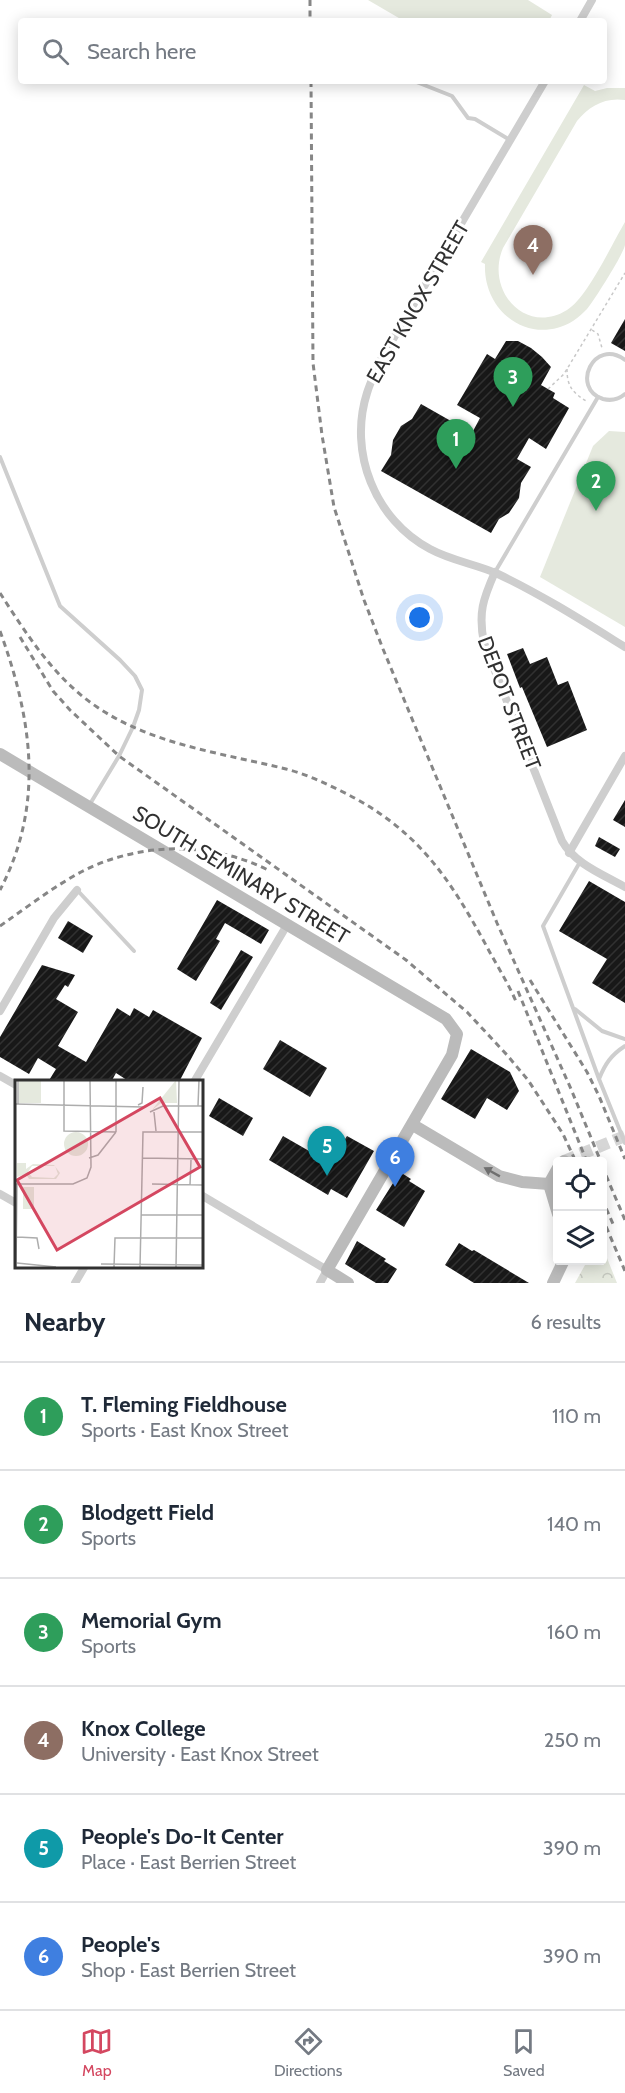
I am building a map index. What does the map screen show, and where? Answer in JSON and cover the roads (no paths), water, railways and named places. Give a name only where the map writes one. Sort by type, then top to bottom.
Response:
[{"type":"street","points":[[582,18],[592,0]]},
{"type":"street","name":"EAST KNOX STREET","points":[[543,84],[379,363],[366,394],[362,422],[362,452],[369,481],[384,509],[404,531],[428,548],[456,561],[495,572],[537,593],[625,647]]},
{"type":"street","name":"DEPOT STREET","points":[[495,572],[485,594],[480,622],[484,643],[562,841],[569,853]]},
{"type":"street","name":"SOUTH SEMINARY STREET","points":[[0,754],[446,1019],[457,1034],[452,1055],[413,1125]]},
{"type":"street","points":[[625,756],[569,853],[580,862],[625,887]]},
{"type":"street","points":[[0,1011],[54,918],[77,890]]},
{"type":"street","points":[[195,1080],[287,925]]},
{"type":"street","points":[[0,1076],[15,1084]]},
{"type":"street","points":[[320,1283],[413,1125],[499,1176],[522,1182],[549,1184]]},
{"type":"street","points":[[553,1177],[549,1184],[557,1211]]},
{"type":"street","points":[[0,1194],[15,1202]]},
{"type":"street","points":[[202,1197],[348,1283]]},
{"type":"street","points":[[553,1283],[562,1265]]},
{"type":"street","points":[[75,1283],[84,1268]]},
{"type":"lane","points":[[422,84],[452,96],[468,118],[475,119],[511,140]]},
{"type":"lane","points":[[625,360],[615,354],[604,355],[594,360],[587,372],[589,387],[598,397],[614,400],[625,394]]},
{"type":"lane","name":"DEPOT STREET","points":[[495,572],[598,397]]},
{"type":"lane","points":[[0,457],[60,606],[120,660],[135,676],[141,690],[139,710],[133,727],[119,756],[88,807]]},
{"type":"lane","points":[[580,862],[543,926],[625,1143]]},
{"type":"lane","points":[[77,890],[134,951]]},
{"type":"lane","points":[[573,1007],[602,1031],[625,1040]]},
{"type":"lane","points":[[599,1079],[613,1054],[625,1046]]},
{"type":"tunnel","points":[[574,1157],[625,1136]]},
{"type":"railway","points":[[310,0],[310,18]]},
{"type":"railway","points":[[311,84],[313,363],[334,507],[364,600],[383,649],[497,923],[599,1157]]},
{"type":"railway","points":[[0,593],[31,640],[55,670],[82,696],[119,720],[188,746],[286,769],[321,781],[367,805],[390,821],[428,856],[458,897],[507,982],[517,1004]]},
{"type":"railway","points":[[0,631],[20,696],[29,761],[28,793],[23,826],[14,858],[0,890]]},
{"type":"railway","points":[[20,637],[53,691],[119,756],[406,960],[467,1012],[528,1080],[563,1134],[574,1157]]},
{"type":"railway","points":[[0,926],[81,872],[127,855],[174,849],[199,850],[222,854],[268,870]]},
{"type":"railway","points":[[530,980],[587,1072],[625,1159]]},
{"type":"railway","points":[[518,991],[585,1157]]},
{"type":"railway","points":[[607,1178],[625,1220]]},
{"type":"railway","points":[[607,1210],[613,1224]]},
{"type":"railway","points":[[607,1229],[625,1271]]},
{"type":"place","name":"Knox College","points":[[533,275]]},
{"type":"place","name":"Memorial Gym","points":[[513,407]]},
{"type":"place","name":"T. Fleming Fieldhouse","points":[[456,469]]},
{"type":"place","name":"Blodgett Field","points":[[596,511]]},
{"type":"place","name":"People's Do-It Center","points":[[327,1176]]},
{"type":"place","name":"People's","points":[[395,1187]]}]
